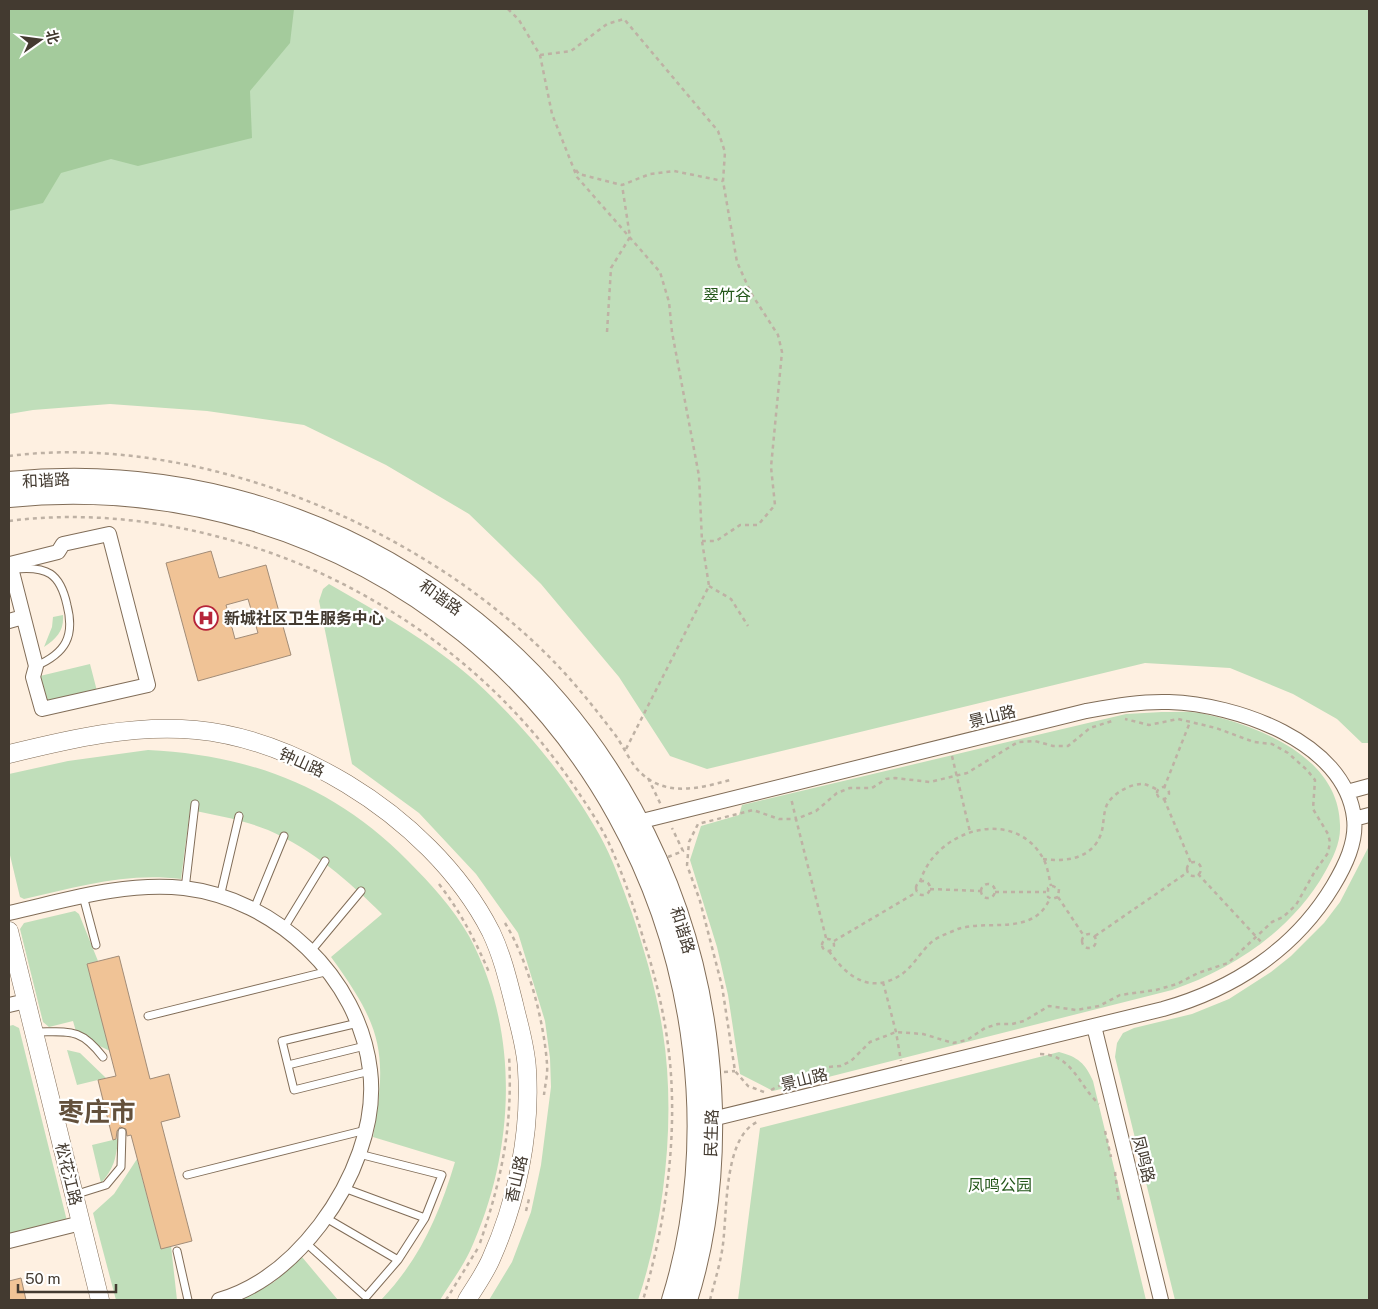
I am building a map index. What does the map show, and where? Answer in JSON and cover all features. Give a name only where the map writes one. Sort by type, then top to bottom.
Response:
[{"type":"main road","name":"和谐路","points":[[9,482],[101,480],[204,492],[244,501],[288,516],[372,554],[432,589],[497,640],[530,672],[590,741],[613,775],[632,823]]},
{"type":"main road","name":"和谐路","points":[[9,497],[37,494],[110,494],[201,506],[283,530],[357,562],[423,601],[488,652],[520,682],[578,750],[632,823],[658,861],[675,904],[687,968]]},
{"type":"main road","name":"民生路","points":[[687,968],[706,1028],[703,1234],[687,1300]]},
{"type":"main road","name":"民生路","points":[[672,1300],[688,1232],[706,1121]]},
{"type":"street","points":[[109,534],[148,684],[42,709],[33,677],[36,666],[12,569],[10,564],[58,552],[63,544],[109,534]]},
{"type":"street","points":[[9,621],[23,617]]},
{"type":"street","name":"景山路","points":[[632,823],[1117,705],[1171,702],[1197,705],[1242,716],[1288,734],[1309,748],[1329,766],[1347,792],[1354,819],[1352,842],[1343,870],[1314,914],[1273,955],[1218,990],[1190,1002],[706,1121]]},
{"type":"street","name":"钟山路","points":[[9,754],[64,741],[129,730],[197,730],[258,742],[319,767],[376,802],[426,844],[466,892],[491,932],[499,975],[517,1048]]},
{"type":"street","points":[[1347,792],[1369,786]]},
{"type":"street","points":[[1354,819],[1369,815]]},
{"type":"street","points":[[9,913],[114,888],[153,886],[185,888],[220,897],[254,909],[284,928],[311,951],[329,971],[346,995],[366,1046],[370,1071],[370,1104],[366,1130],[359,1154],[344,1188],[326,1218],[306,1243],[277,1271],[229,1297],[219,1300]]},
{"type":"street","name":"松花江路","points":[[9,931],[100,1300]]},
{"type":"street","points":[[9,1005],[26,1001]]},
{"type":"street","name":"凤鸣路","points":[[1094,1026],[1161,1300]]},
{"type":"street","name":"香山路","points":[[467,1300],[491,1260],[513,1200],[525,1141],[528,1101],[517,1048]]},
{"type":"street","points":[[9,1241],[81,1223]]},
{"type":"lane","points":[[12,569],[30,567],[41,570],[53,575],[63,587],[71,621],[71,632],[66,644],[56,654],[36,666]]},
{"type":"lane","points":[[185,888],[195,804]]},
{"type":"lane","points":[[220,897],[239,816]]},
{"type":"lane","points":[[254,909],[284,836]]},
{"type":"lane","points":[[284,928],[325,861]]},
{"type":"lane","points":[[311,951],[362,891]]},
{"type":"lane","points":[[83,896],[96,945]]},
{"type":"lane","points":[[148,1016],[329,971]]},
{"type":"lane","points":[[358,1023],[282,1041],[294,1090],[370,1071]]},
{"type":"lane","points":[[34,1032],[69,1032],[90,1040],[103,1058]]},
{"type":"lane","points":[[288,1065],[366,1046]]},
{"type":"lane","points":[[187,1175],[366,1130]]},
{"type":"lane","points":[[74,1196],[106,1185],[121,1167],[122,1132]]},
{"type":"lane","points":[[306,1243],[366,1297],[398,1260],[424,1218],[442,1174],[359,1154]]},
{"type":"lane","points":[[344,1188],[424,1218]]},
{"type":"lane","points":[[326,1218],[398,1260]]},
{"type":"lane","points":[[177,1251],[188,1300]]},
{"type":"path","points":[[508,9],[519,20],[540,55],[552,114],[577,177],[660,272],[669,302],[672,332],[699,476],[702,542],[709,586],[626,749]]},
{"type":"path","points":[[540,55],[571,51],[607,24],[624,19],[718,131],[725,152],[723,181],[738,262],[751,294],[778,335],[782,352],[771,467],[775,505],[758,525],[740,525],[716,541],[702,542]]},
{"type":"path","points":[[573,167],[579,174],[622,185],[650,174],[674,171],[723,181]]},
{"type":"path","points":[[607,332],[610,268],[630,238],[622,185]]},
{"type":"path","points":[[9,521],[78,517],[123,520],[202,533],[270,552],[335,579],[396,612],[453,654],[508,702],[535,734],[562,768],[611,848],[633,905],[654,974],[662,1008],[671,1078],[668,1163],[653,1264],[643,1300]]},
{"type":"path","points":[[709,586],[731,599],[748,626]]},
{"type":"path","points":[[1164,788],[1197,705]]},
{"type":"path","points":[[1117,719],[1132,719],[1149,725],[1178,719],[1190,722],[1216,728],[1254,742],[1272,744],[1301,764],[1315,780],[1313,809],[1328,834],[1330,842],[1328,853],[1296,905],[1284,917],[1272,922],[1228,963],[1198,973],[1177,984],[1156,990],[1120,995],[1099,1006],[1076,1010],[1049,1006],[1024,1021],[1012,1024],[998,1024],[985,1028],[967,1040],[953,1043],[923,1034],[896,1032],[870,1042],[851,1061],[841,1066],[828,1067],[804,1080],[794,1079],[766,1093],[748,1086],[735,1071],[722,986],[700,901],[687,864],[689,842],[698,824],[753,810],[780,818],[796,819],[816,811],[837,793],[850,788],[872,788],[886,779],[895,778],[930,782],[967,773],[1018,742],[1068,746],[1090,728],[1117,719]]},
{"type":"path","points":[[949,745],[970,832]]},
{"type":"path","points":[[788,784],[826,938]]},
{"type":"path","points":[[1043,859],[1055,861],[1084,856],[1094,846],[1101,834],[1106,805],[1117,793],[1131,786],[1143,784],[1158,790],[1164,788]]},
{"type":"path","points":[[1164,788],[1169,794],[1164,799]]},
{"type":"path","points":[[1095,936],[1188,872],[1191,863],[1164,799],[1157,796],[1158,790]]},
{"type":"path","points":[[917,892],[916,887],[920,882],[923,872],[938,851],[953,838],[986,828],[1010,832],[1029,842],[1043,859],[1050,886],[1047,892]]},
{"type":"path","points":[[1191,863],[1199,864],[1198,874]]},
{"type":"path","points":[[1188,872],[1191,875],[1198,874]]},
{"type":"path","points":[[1198,874],[1273,955]]},
{"type":"path","points":[[438,882],[455,904],[474,938],[499,975]]},
{"type":"path","points":[[920,882],[926,882],[930,889]]},
{"type":"path","points":[[989,884],[994,887],[995,892],[992,897],[986,899],[980,891],[983,886],[989,884]]},
{"type":"path","points":[[1050,886],[1059,889],[1058,897],[1084,936]]},
{"type":"path","points":[[917,892],[923,895],[930,889],[980,891]]},
{"type":"path","points":[[834,941],[917,892]]},
{"type":"path","points":[[995,892],[1047,892]]},
{"type":"path","points":[[1047,892],[1050,898]]},
{"type":"path","points":[[1050,898],[1058,897]]},
{"type":"path","points":[[826,938],[822,942],[822,946],[829,951],[851,977],[869,983],[883,982],[900,976],[934,940],[958,929],[981,924],[1004,926],[1024,923],[1042,912],[1050,898]]},
{"type":"path","points":[[503,921],[518,945],[531,984],[547,1065]]},
{"type":"path","points":[[1088,933],[1095,936],[1096,944],[1088,948],[1082,942],[1084,936],[1088,933]]},
{"type":"path","points":[[826,938],[834,941]]},
{"type":"path","points":[[829,951],[833,948],[834,941]]},
{"type":"path","points":[[883,982],[896,1032],[902,1073]]},
{"type":"path","points":[[446,1300],[478,1248],[496,1196],[505,1153],[517,1048]]},
{"type":"path","points":[[1032,1054],[1046,1054],[1066,1062],[1091,1097],[1099,1104],[1102,1113]]},
{"type":"path","points":[[710,1300],[722,1251],[730,1178],[738,1142],[751,1126],[765,1119]]},
{"type":"path","points":[[1105,1122],[1105,1139],[1113,1164]]},
{"type":"path","points":[[1115,1170],[1119,1203]]},
{"type":"green space","name":"翠竹谷","points":[[9,9],[1369,9],[1369,743],[1362,743],[1337,719],[1293,694],[1230,668],[1145,663],[707,769],[670,756],[619,677],[541,584],[469,514],[386,465],[304,425],[207,411],[110,404],[33,410],[9,414]]},
{"type":"green space","points":[[9,9],[294,9],[290,43],[250,91],[252,138],[138,166],[111,159],[61,173],[43,203],[9,211]]},
{"type":"green space","points":[[329,584],[386,617],[441,653],[493,698],[527,734],[573,792],[604,843],[613,863],[632,913],[650,973],[663,1033],[667,1065],[668,1133],[666,1168],[655,1236],[638,1300],[489,1300],[512,1262],[531,1212],[541,1165],[551,1087],[550,1058],[545,1021],[518,933],[476,874],[419,813],[352,764],[319,601],[323,589]]},
{"type":"green space","points":[[63,615],[59,634],[44,647],[52,627],[53,617]]},
{"type":"green space","points":[[90,664],[97,691],[47,703],[40,676]]},
{"type":"green space","points":[[1162,712],[1200,713],[1246,726],[1291,748],[1310,762],[1326,780],[1336,801],[1340,825],[1338,844],[1328,867],[1312,893],[1279,929],[1260,945],[1218,971],[1172,990],[773,1091],[740,1074],[728,995],[717,947],[690,860],[701,826],[739,815],[742,805],[1126,714]]},
{"type":"green space","points":[[148,750],[186,753],[222,759],[256,768],[289,780],[321,795],[351,813],[380,835],[408,861],[441,896],[469,936],[486,973],[497,1012],[504,1052],[506,1093],[503,1134],[496,1174],[485,1213],[467,1257],[440,1300],[381,1300],[407,1269],[427,1236],[455,1162],[373,1137],[380,1083],[380,1061],[377,1041],[371,1022],[361,1003],[331,957],[382,914],[343,878],[300,846],[249,823],[190,810],[181,879],[141,877],[122,879],[24,899],[20,897],[9,851],[9,774],[68,761]]},
{"type":"green space","points":[[1369,846],[1369,1300],[1175,1300],[1115,1057],[1117,1043],[1123,1033],[1134,1028],[1192,1014],[1229,999],[1271,972],[1291,956],[1324,923],[1340,902]]},
{"type":"green space","points":[[75,911],[79,914],[98,961],[87,964],[110,1051],[77,1035],[73,1021],[49,1027],[43,1022],[20,929],[24,923]]},
{"type":"green space","points":[[13,1025],[19,1028],[67,1221],[9,1240],[9,1026]]},
{"type":"green space","points":[[67,1050],[80,1053],[106,1078],[77,1085]]},
{"type":"green space","name":"凤鸣公园","points":[[1059,1052],[1071,1056],[1084,1065],[1093,1081],[1146,1300],[738,1300],[760,1128]]},
{"type":"green space","points":[[121,1138],[113,1165],[101,1183],[92,1145]]},
{"type":"green space","points":[[137,1159],[161,1249],[171,1246],[177,1300],[116,1300],[93,1213],[114,1194]]},
{"type":"green space","points":[[302,1257],[338,1300],[240,1300],[274,1282]]},
{"type":"building","name":"新城社区卫生服务中心","points":[[211,551],[219,578],[266,565],[291,655],[198,681],[166,563]],"holes":[[[248,599],[258,633],[235,639],[226,605]]]},
{"type":"building","points":[[119,956],[150,1079],[169,1074],[180,1117],[161,1122],[192,1241],[161,1249],[131,1135],[127,1136],[126,1129],[120,1127],[117,1131],[116,1139],[113,1140],[98,1080],[116,1076],[87,964]]},
{"type":"building","points":[[21,1278],[26,1300],[9,1300],[9,1281]]},
{"type":"place","name":"新城社区卫生服务中心","points":[[206,618]]},
{"type":"district","name":"枣庄市","points":[[97,1112]]}]
